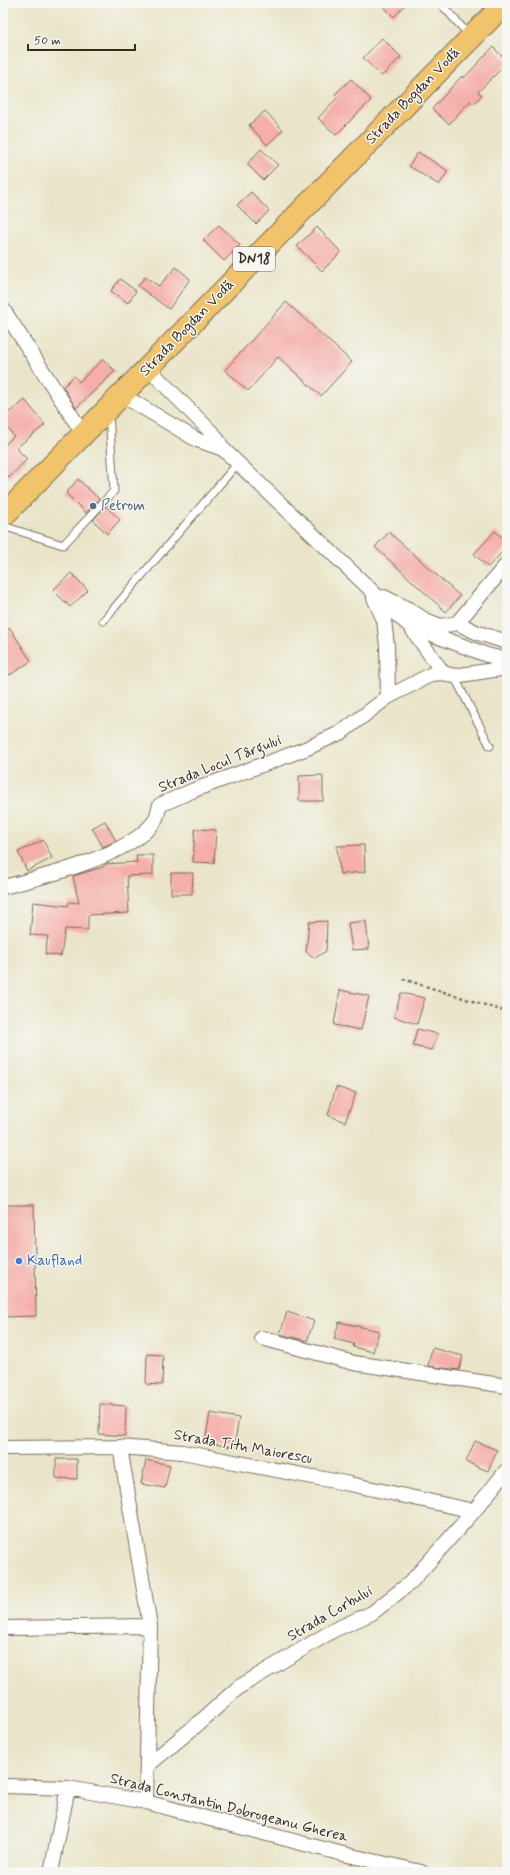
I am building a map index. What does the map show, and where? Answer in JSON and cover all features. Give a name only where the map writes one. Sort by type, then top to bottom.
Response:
[{"type":"main road","name":"Strada Bogdan Vodă","points":[[3,516],[84,435],[505,3]]},
{"type":"street","points":[[3,309],[84,435]]},
{"type":"street","points":[[148,368],[216,437],[223,449],[382,602],[410,626],[448,675]]},
{"type":"street","points":[[115,402],[197,440],[223,449]]},
{"type":"street","points":[[456,623],[507,564]]},
{"type":"street","points":[[371,590],[426,620],[441,626],[456,623],[478,633],[507,642]]},
{"type":"street","points":[[371,590],[384,620],[387,646],[388,697]]},
{"type":"street","points":[[410,626],[487,655],[507,660]]},
{"type":"street","points":[[446,639],[478,633]]},
{"type":"street","name":"Strada Locul Târgului","points":[[3,887],[84,864],[115,850],[142,834],[154,822],[160,805],[194,790],[305,749],[342,732],[388,697],[432,674],[448,675],[507,668]]},
{"type":"street","points":[[262,1338],[354,1363],[507,1386]]},
{"type":"street","points":[[120,1447],[150,1626],[146,1802]]},
{"type":"street","name":"Strada Titu Maiorescu","points":[[3,1448],[120,1447],[182,1452],[350,1484],[474,1511]]},
{"type":"street","name":"Strada Corbului","points":[[148,1765],[199,1723],[239,1687],[334,1630],[372,1613],[410,1583],[474,1511],[507,1470]]},
{"type":"street","points":[[3,1628],[150,1626]]},
{"type":"street","name":"Strada Constantin Dobrogeanu Gherea","points":[[3,1786],[68,1788],[146,1802],[339,1853],[421,1872]]},
{"type":"street","points":[[50,1872],[68,1788]]},
{"type":"lane","points":[[440,3],[471,37]]},
{"type":"lane","points":[[3,526],[64,545],[114,491],[115,402]]},
{"type":"lane","points":[[103,621],[238,463]]},
{"type":"lane","points":[[448,675],[490,746]]},
{"type":"path","points":[[403,979],[507,1012]]},
{"type":"building","points":[[380,3],[407,3],[394,17]]},
{"type":"building","points":[[382,38],[401,57],[382,76],[363,58]]},
{"type":"building","points":[[493,47],[507,61],[507,63],[478,92],[482,95],[473,104],[470,101],[449,124],[432,109],[462,76],[464,78]]},
{"type":"building","points":[[351,79],[371,100],[336,135],[318,118],[338,97],[335,94]]},
{"type":"building","points":[[265,111],[283,130],[267,145],[249,125]]},
{"type":"building","points":[[261,149],[278,165],[263,180],[247,164]]},
{"type":"building","points":[[418,152],[448,171],[439,185],[409,166]]},
{"type":"building","points":[[251,192],[269,211],[256,224],[237,205]]},
{"type":"building","points":[[219,225],[240,245],[224,261],[203,240]]},
{"type":"building","points":[[317,227],[341,252],[322,271],[297,246]]},
{"type":"building","points":[[176,267],[190,279],[169,309],[138,286],[145,277],[159,286]]},
{"type":"building","points":[[120,279],[136,291],[128,303],[111,291]]},
{"type":"building","points":[[286,302],[352,362],[321,396],[278,357],[248,391],[225,370]]},
{"type":"building","points":[[103,359],[115,371],[76,408],[63,387],[74,376],[79,382]]},
{"type":"building","points":[[25,400],[45,425],[16,448],[27,459],[9,478],[3,472],[3,447],[14,436],[3,422],[3,417]]},
{"type":"building","points":[[78,479],[99,499],[86,513],[66,493]]},
{"type":"building","points":[[106,506],[120,520],[107,534],[93,520]]},
{"type":"building","points":[[495,531],[507,542],[507,547],[488,567],[474,554]]},
{"type":"building","points":[[389,532],[460,596],[446,612],[375,547]]},
{"type":"building","points":[[71,573],[88,590],[70,607],[53,590]]},
{"type":"building","points":[[10,628],[31,661],[10,675],[3,664],[3,632]]},
{"type":"building","points":[[323,775],[323,801],[299,801],[299,776]]},
{"type":"building","points":[[105,821],[116,841],[103,847],[92,828]]},
{"type":"building","points":[[195,829],[216,830],[214,863],[193,862]]},
{"type":"building","points":[[43,840],[52,858],[27,871],[18,852]]},
{"type":"building","points":[[364,845],[365,872],[340,874],[337,846]]},
{"type":"building","points":[[136,855],[153,855],[153,875],[127,876],[129,913],[88,915],[88,930],[65,929],[61,956],[45,954],[48,936],[30,935],[33,902],[68,906],[69,902],[79,903],[73,876],[103,867],[106,864],[137,862]]},
{"type":"building","points":[[171,873],[193,873],[192,894],[171,894]]},
{"type":"building","points":[[327,921],[326,951],[315,958],[306,952],[309,922]]},
{"type":"building","points":[[366,921],[369,949],[352,950],[348,923]]},
{"type":"building","points":[[340,990],[369,996],[361,1030],[334,1025]]},
{"type":"building","points":[[401,993],[425,998],[417,1024],[394,1017]]},
{"type":"building","points":[[417,1029],[438,1034],[432,1050],[413,1046]]},
{"type":"building","points":[[336,1087],[356,1093],[345,1122],[328,1115]]},
{"type":"building","name":"Kaufland","points":[[3,1205],[34,1205],[36,1316],[3,1317]]},
{"type":"building","points":[[287,1312],[314,1321],[307,1341],[280,1334]]},
{"type":"building","points":[[339,1322],[379,1331],[373,1352],[353,1347],[354,1344],[334,1339]]},
{"type":"building","points":[[432,1348],[463,1356],[459,1370],[428,1366]]},
{"type":"building","points":[[147,1354],[163,1355],[162,1385],[146,1384]]},
{"type":"building","points":[[100,1404],[126,1406],[125,1436],[99,1434]]},
{"type":"building","points":[[210,1413],[239,1418],[234,1447],[205,1443]]},
{"type":"building","points":[[475,1441],[497,1450],[488,1471],[466,1462]]},
{"type":"building","points":[[56,1459],[77,1459],[77,1479],[56,1478]]},
{"type":"building","points":[[146,1460],[170,1465],[165,1488],[141,1484]]},
{"type":"place","name":"Petrom","points":[[93,506]]},
{"type":"place","name":"Kaufland","points":[[19,1261]]}]
